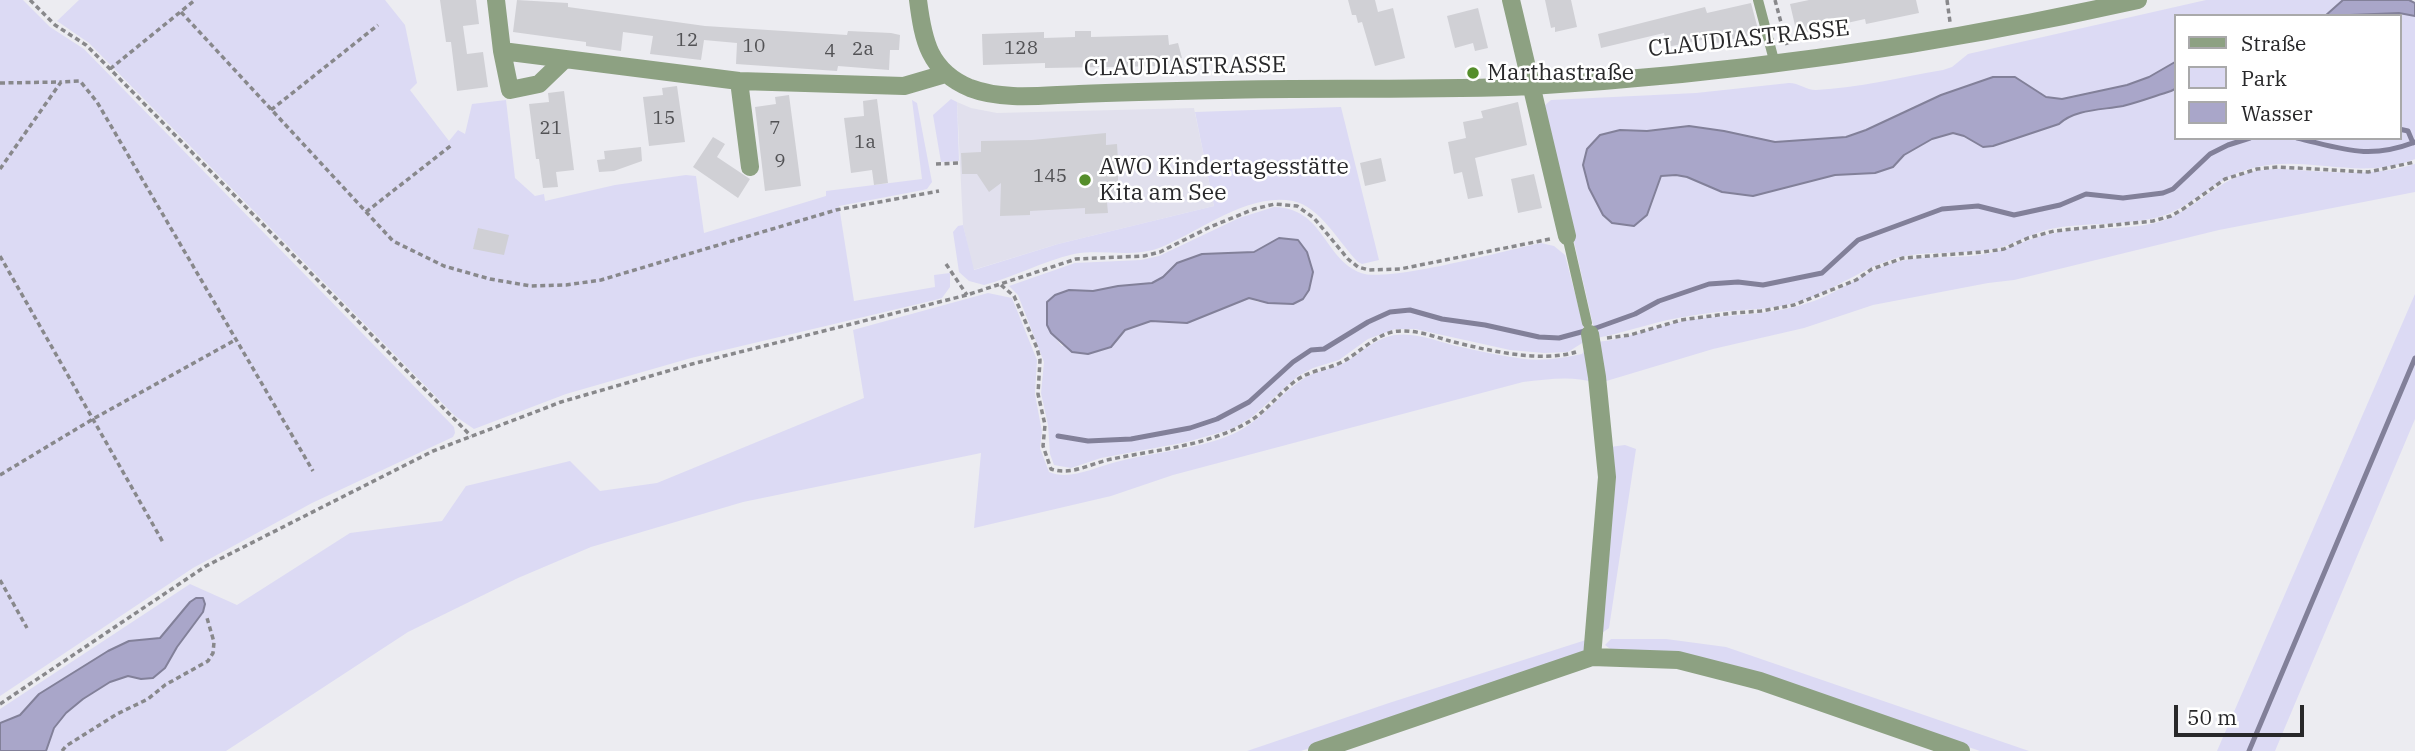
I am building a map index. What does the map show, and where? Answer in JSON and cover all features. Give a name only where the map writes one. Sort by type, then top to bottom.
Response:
[{"type":"street","points":[[496,0],[510,90],[539,84],[565,58]]},
{"type":"street","points":[[502,51],[739,81],[904,86],[945,74],[935,63],[924,38],[918,0]]},
{"type":"street","points":[[1511,0],[1567,236]]},
{"type":"street","name":"CLAUDIASTRASSE","points":[[945,74],[970,88],[992,94],[1027,95],[1224,89],[1530,86],[1783,63],[1938,40],[2065,8],[2138,0]]},
{"type":"street","points":[[739,81],[750,167]]},
{"type":"street","points":[[1589,332],[1607,477],[1592,657]]},
{"type":"street","points":[[1317,751],[1592,657],[1678,660],[1760,681],[1961,751]]},
{"type":"lane","points":[[1759,0],[1783,63]]},
{"type":"lane","points":[[1567,236],[1589,332]]},
{"type":"path","points":[[30,0],[55,25],[86,45],[471,436]]},
{"type":"path","points":[[110,69],[195,0]]},
{"type":"path","points":[[1775,0],[1783,63]]},
{"type":"path","points":[[181,12],[393,241],[444,265],[490,279],[531,286],[601,280],[836,210],[939,191]]},
{"type":"path","points":[[271,110],[378,25]]},
{"type":"path","points":[[0,83],[80,81],[97,102],[313,471]]},
{"type":"path","points":[[0,169],[61,82]]},
{"type":"path","points":[[366,212],[453,144]]},
{"type":"path","points":[[1001,285],[1014,296],[1037,348],[1040,360],[1038,394],[1045,425],[1044,446],[1051,469],[1072,471],[1104,461],[1188,445],[1229,433],[1254,419],[1295,381],[1310,371],[1340,363],[1371,342],[1392,332],[1406,331],[1487,349],[1535,356],[1559,356],[1575,352],[1589,332],[1630,335],[1681,320],[1761,312],[1794,305],[1856,280],[1871,269],[1903,258],[1983,253],[2004,249],[2028,238],[2054,231],[2153,221],[2171,216],[2225,179],[2257,169],[2278,167],[2368,172],[2415,162]]},
{"type":"path","points":[[936,164],[960,163]]},
{"type":"path","points":[[0,704],[206,566],[433,451],[561,402],[692,364],[967,295],[1076,259],[1144,256],[1160,252],[1210,227],[1254,209],[1275,204],[1297,206],[1314,218],[1358,267],[1369,270],[1400,269],[1567,236]]},
{"type":"path","points":[[0,256],[164,544]]},
{"type":"path","points":[[946,264],[967,295]]},
{"type":"path","points":[[0,475],[93,419],[237,339]]},
{"type":"path","points":[[0,580],[27,628]]},
{"type":"path","points":[[62,751],[117,714],[148,699],[165,685],[208,661],[213,653],[214,642],[207,618]]},
{"type":"shaded area","name":"AWO Kindertagesstätte Kita am See","points":[[957,102],[997,113],[1194,108],[1214,206],[1058,244],[973,270],[963,225]]},
{"type":"green space","points":[[0,0],[23,0],[50,27],[84,49],[454,427],[455,433],[453,437],[312,503],[193,568],[0,696]]},
{"type":"green space","points":[[79,0],[385,0],[405,25],[417,83],[410,90],[449,141],[458,130],[465,134],[472,104],[506,100],[515,178],[535,196],[544,194],[545,201],[615,185],[696,176],[704,233],[826,196],[826,191],[922,179],[912,100],[917,103],[932,182],[927,189],[839,206],[854,301],[935,287],[934,275],[950,273],[950,287],[942,298],[691,358],[566,394],[474,429],[455,416],[89,43],[57,21]]},
{"type":"green space","points":[[2206,0],[2343,0],[2327,14],[2174,14],[2174,63],[2149,77],[2127,85],[2062,99],[2046,97],[2015,77],[1993,77],[1941,95],[1846,137],[1775,142],[1689,126],[1647,131],[1620,130],[1603,215],[1612,223],[1634,226],[1647,215],[1660,176],[1687,177],[1722,192],[1753,196],[1835,175],[1853,175],[1893,167],[1904,155],[1932,139],[1953,133],[1983,147],[2076,114],[2141,101],[2174,89],[2174,140],[2401,140],[2401,14],[2367,14],[2399,13],[2415,16],[2415,159],[2374,168],[2293,164],[2253,168],[2227,178],[2181,208],[2155,218],[2050,229],[1989,250],[1900,257],[1794,303],[1678,318],[1596,338],[1544,111],[1544,106],[1551,100],[1696,93],[1789,83],[1816,90],[1832,89],[1943,70],[1952,67],[1968,54]]},
{"type":"green space","points":[[951,99],[957,102],[959,161],[941,162],[933,115]]},
{"type":"green space","points":[[1341,107],[1379,260],[1362,264],[1358,262],[1312,210],[1293,201],[1276,200],[1241,208],[1148,251],[1074,254],[984,285],[969,281],[959,272],[953,232],[958,226],[963,225],[974,270],[1058,244],[1214,206],[1195,112]]},
{"type":"green space","points":[[2415,164],[2415,192],[2219,230],[2014,280],[1873,305],[1804,328],[1713,349],[1603,382],[1597,342],[1689,320],[1799,306],[1900,261],[1979,255],[2063,232],[2155,223],[2180,213],[2223,184],[2255,171],[2278,169],[2363,172]]},
{"type":"green space","points":[[1274,207],[1291,210],[1313,224],[1348,266],[1361,273],[1375,275],[1420,270],[1541,243],[1554,246],[1565,255],[1587,340],[1568,352],[1544,353],[1510,350],[1415,329],[1395,329],[1368,339],[1339,360],[1298,376],[1252,417],[1232,429],[1187,442],[1101,458],[1071,468],[1054,465],[1041,393],[1044,362],[1018,295],[1009,286],[1075,263],[1141,260],[1159,256],[1239,218]],"holes":[[[1279,238],[1313,272],[1309,290],[1303,299],[1258,302],[1249,298],[1187,323],[1151,321],[1062,346],[1051,331],[1048,321],[1047,302],[1069,290],[1093,291],[1152,283],[1163,277],[1177,263],[1202,254],[1254,252]]]},
{"type":"green space","points":[[988,293],[1012,298],[1037,360],[1035,394],[1042,432],[1040,448],[1049,472],[1057,474],[1082,472],[1225,437],[1256,420],[1305,378],[1344,363],[1373,343],[1394,335],[1413,335],[1531,360],[1582,354],[1587,346],[1595,383],[1568,379],[1523,382],[1173,475],[1111,496],[974,528],[981,453],[743,502],[591,547],[518,578],[408,632],[226,751],[0,751],[0,709],[190,584],[237,605],[350,533],[442,521],[466,486],[570,461],[600,491],[657,483],[864,398],[853,330]]},
{"type":"green space","points":[[2415,294],[2415,419],[2275,751],[2217,751]]},
{"type":"green space","points":[[1625,445],[1636,449],[1609,628],[1602,633],[1610,447]]},
{"type":"green space","points":[[1589,639],[1581,657],[1301,751],[1247,751],[1389,703]]},
{"type":"green space","points":[[1611,639],[1666,639],[1726,647],[2029,751],[1980,751],[1741,668],[1617,654],[1605,645]]},
{"type":"water","points":[[2343,0],[2409,0],[2415,3],[2415,16],[2399,13],[2327,14]]},
{"type":"water","points":[[2174,63],[2174,90],[2171,91],[2123,106],[2073,115],[2059,124],[1993,146],[1983,147],[1953,133],[1932,139],[1904,155],[1893,167],[1875,173],[1835,175],[1753,196],[1722,192],[1687,177],[1661,176],[1647,215],[1634,226],[1612,223],[1603,215],[1589,188],[1583,165],[1587,149],[1600,135],[1620,130],[1647,131],[1689,126],[1775,142],[1846,137],[1941,95],[1993,77],[2015,77],[2046,97],[2062,99],[2127,85],[2149,77]]},
{"type":"water","points":[[1279,238],[1298,240],[1307,252],[1313,272],[1309,290],[1303,299],[1293,304],[1268,303],[1249,298],[1187,323],[1151,321],[1125,330],[1111,347],[1088,354],[1072,352],[1051,333],[1047,325],[1047,302],[1055,295],[1069,290],[1093,291],[1152,283],[1163,277],[1177,263],[1202,254],[1254,252]]},
{"type":"water","points":[[196,598],[203,598],[203,612],[165,668],[153,678],[128,676],[110,682],[83,699],[66,713],[54,728],[46,751],[0,751],[0,723],[20,715],[39,694],[108,651],[129,641],[160,638]]},
{"type":"building","points":[[440,0],[476,0],[479,24],[463,26],[467,54],[483,52],[488,87],[457,91],[451,42],[446,42]]},
{"type":"building","points":[[517,0],[568,3],[568,7],[705,26],[847,35],[848,31],[891,33],[900,35],[899,50],[890,50],[889,70],[838,66],[837,71],[736,64],[737,43],[704,40],[701,60],[650,54],[653,36],[623,32],[621,51],[586,46],[586,42],[513,32]]},
{"type":"building","points":[[1348,0],[1375,0],[1378,12],[1393,8],[1405,58],[1375,66],[1362,22],[1358,23],[1356,15],[1352,15]]},
{"type":"building","points":[[1545,0],[1571,0],[1577,27],[1555,32],[1555,27],[1551,28]]},
{"type":"building","points":[[1809,0],[1916,0],[1919,13],[1866,24],[1865,19],[1797,34],[1790,4]]},
{"type":"building","points":[[1751,3],[1759,33],[1713,44],[1712,38],[1667,47],[1664,33],[1601,48],[1598,34],[1705,7],[1707,13]]},
{"type":"building","points":[[1478,8],[1488,48],[1475,51],[1473,43],[1455,48],[1447,16]]},
{"type":"building","points":[[1075,31],[1091,31],[1091,37],[1168,35],[1169,45],[1178,43],[1182,58],[1169,61],[1169,66],[1045,68],[1045,63],[983,65],[982,34],[1044,32],[1044,38],[1075,37]]},
{"type":"building","points":[[677,86],[685,142],[649,146],[643,97],[663,95],[662,88]]},
{"type":"building","points":[[564,91],[574,170],[556,172],[558,187],[543,188],[539,159],[536,159],[529,104],[549,102],[548,93]]},
{"type":"building","points":[[789,95],[801,186],[765,191],[755,107],[776,104],[775,97]]},
{"type":"building","points":[[877,99],[888,183],[874,185],[872,170],[851,173],[844,118],[864,116],[863,101]]},
{"type":"building","points":[[1518,102],[1527,145],[1475,158],[1483,196],[1468,199],[1462,172],[1454,174],[1448,142],[1466,138],[1463,122],[1483,118],[1481,111]]},
{"type":"building","points":[[1106,133],[1106,145],[1117,144],[1118,160],[1118,201],[1107,202],[1108,213],[1085,214],[1085,208],[1030,211],[1030,215],[1000,216],[1001,183],[989,192],[977,174],[962,174],[961,153],[981,152],[981,141],[1032,140]]},
{"type":"building","points":[[713,137],[725,144],[717,157],[750,179],[738,198],[693,167]]},
{"type":"building","points":[[641,147],[642,161],[614,171],[599,172],[597,160],[605,159],[604,151]]},
{"type":"building","points":[[1381,158],[1386,181],[1365,186],[1360,163]]},
{"type":"building","points":[[1534,174],[1542,208],[1518,213],[1511,179]]},
{"type":"building","points":[[478,228],[509,235],[504,255],[473,249]]},
{"type":"waterway","points":[[2401,129],[2408,131],[2413,143]]},
{"type":"waterway","points":[[1058,436],[1088,441],[1131,439],[1190,428],[1217,419],[1249,402],[1293,362],[1311,350],[1324,349],[1390,312],[1410,310],[1442,319],[1539,337],[1559,338],[1635,314],[1659,301],[1709,284],[1738,282],[1763,285],[1822,273],[1858,240],[1942,209],[1978,206],[2014,215],[2060,205],[2086,194],[2123,198],[2163,193],[2173,189],[2210,154],[2244,140]]},
{"type":"waterway","points":[[2305,140],[2369,152],[2415,142]]},
{"type":"waterway","points":[[2249,751],[2415,358]]},
{"type":"place","name":"Marthastraße","points":[[1473,73]]},
{"type":"place","name":"AWO Kindertagesstätte Kita am See","points":[[1085,180]]}]
